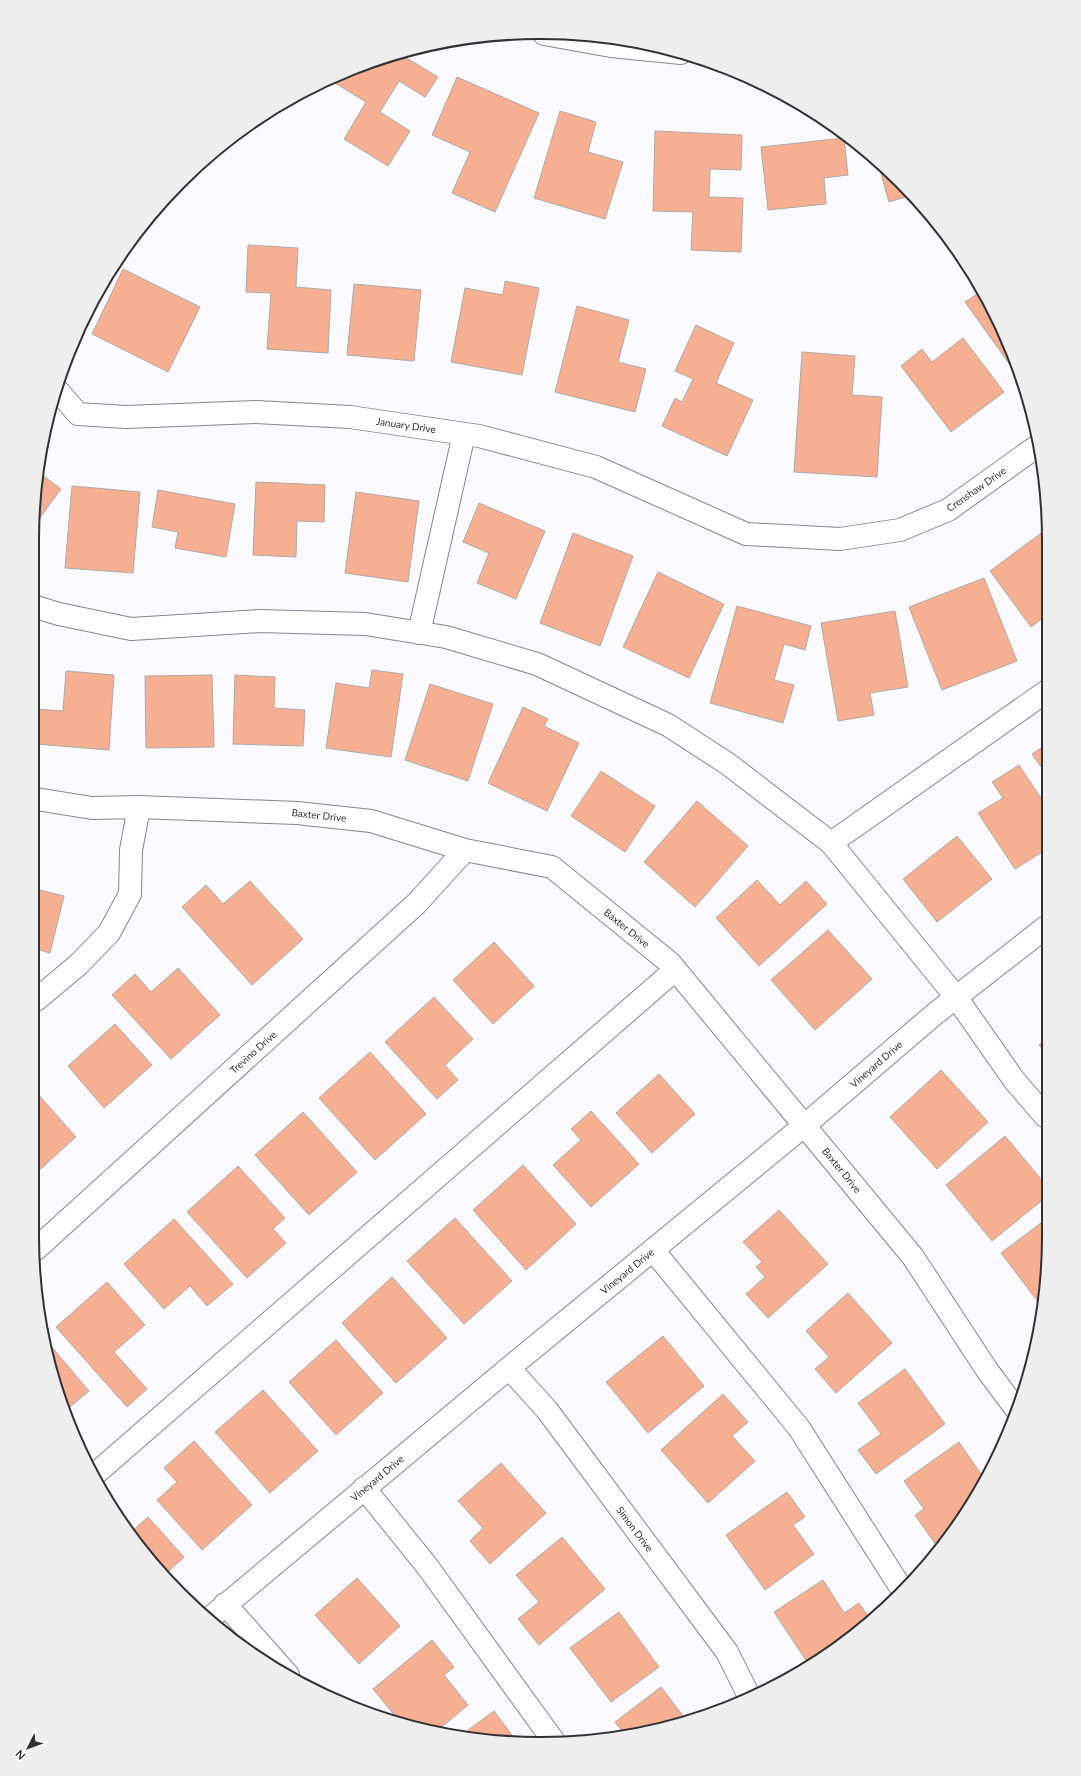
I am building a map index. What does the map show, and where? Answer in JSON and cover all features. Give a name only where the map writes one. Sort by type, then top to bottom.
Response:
[{"type":"street","points":[[582,41],[635,48]]},
{"type":"street","name":"January Drive","points":[[61,395],[78,414],[126,417],[256,412],[350,417],[479,436],[596,467],[746,534]]},
{"type":"street","points":[[419,633],[464,434]]},
{"type":"street","name":"Crenshaw Drive","points":[[746,534],[840,539],[900,530],[948,510],[1033,449]]},
{"type":"street","points":[[39,608],[59,614],[131,629],[260,621],[365,624],[446,637],[537,664],[668,725],[728,764],[831,843],[956,997],[1014,1080],[1042,1113]]},
{"type":"street","points":[[831,843],[1042,695]]},
{"type":"street","name":"Baxter Drive","points":[[39,799],[92,808],[139,807],[297,813],[371,821],[465,850],[552,867],[670,963],[913,1257],[987,1370],[1012,1404]]},
{"type":"street","points":[[39,998],[80,964],[109,933],[130,894],[131,850],[139,807]]},
{"type":"street","name":"Trevino Drive","points":[[39,1247],[417,903],[465,850]]},
{"type":"street","name":"Vineyard Drive","points":[[217,1611],[509,1368],[805,1125],[956,997],[1042,930]]},
{"type":"street","points":[[98,1471],[675,970]]},
{"type":"street","points":[[653,1250],[799,1428],[899,1585]]},
{"type":"street","name":"Simon Drive","points":[[509,1368],[547,1410],[727,1652],[747,1692]]},
{"type":"street","points":[[364,1488],[427,1566],[550,1737]]},
{"type":"street","points":[[217,1611],[264,1653]]},
{"type":"building","points":[[406,58],[438,77],[425,97],[399,81],[380,112],[410,131],[388,166],[344,139],[366,102],[335,83],[379,66]]},
{"type":"building","points":[[457,77],[539,113],[495,212],[452,193],[470,152],[432,135]]},
{"type":"building","points":[[560,111],[596,122],[588,152],[623,162],[605,219],[534,198]]},
{"type":"building","points":[[655,131],[742,135],[741,170],[710,169],[709,197],[743,198],[741,252],[691,250],[693,212],[653,211]]},
{"type":"building","points":[[840,138],[844,142],[848,175],[824,178],[826,204],[768,210],[761,147]]},
{"type":"building","points":[[881,172],[906,197],[889,202]]},
{"type":"building","points":[[248,245],[298,248],[296,287],[331,290],[328,353],[267,349],[271,293],[246,292]]},
{"type":"building","points":[[123,269],[200,307],[168,372],[92,334]]},
{"type":"building","points":[[505,281],[539,288],[522,375],[451,362],[465,288],[503,295]]},
{"type":"building","points":[[354,284],[421,290],[414,361],[347,355]]},
{"type":"building","points":[[977,294],[1004,349],[1010,364],[965,302]]},
{"type":"building","points":[[577,306],[629,320],[618,362],[646,369],[635,412],[555,392]]},
{"type":"building","points":[[696,325],[734,343],[716,383],[753,400],[727,456],[662,426],[675,398],[682,402],[693,379],[675,371]]},
{"type":"building","points":[[963,338],[1004,392],[951,432],[901,366],[922,349],[932,362]]},
{"type":"building","points":[[802,352],[855,356],[852,395],[882,397],[877,477],[794,472]]},
{"type":"building","points":[[43,475],[61,489],[40,518]]},
{"type":"building","points":[[256,482],[325,485],[324,522],[297,521],[296,557],[253,555]]},
{"type":"building","points":[[72,486],[140,492],[133,573],[65,568]]},
{"type":"building","points":[[158,490],[235,504],[226,557],[175,548],[178,532],[152,527]]},
{"type":"building","points":[[356,492],[419,501],[408,582],[345,573]]},
{"type":"building","points":[[479,503],[545,531],[516,599],[477,583],[489,553],[463,542]]},
{"type":"building","points":[[573,533],[633,556],[600,646],[540,623]]},
{"type":"building","points":[[1042,533],[1042,619],[1031,627],[990,571]]},
{"type":"building","points":[[658,572],[724,604],[689,678],[623,647]]},
{"type":"building","points":[[984,578],[1017,661],[942,690],[909,607]]},
{"type":"building","points":[[737,606],[811,626],[805,650],[784,644],[774,680],[794,685],[783,723],[710,703]]},
{"type":"building","points":[[895,611],[908,687],[870,693],[874,715],[838,721],[821,623]]},
{"type":"building","points":[[372,670],[403,674],[391,757],[326,748],[336,683],[369,688]]},
{"type":"building","points":[[66,671],[114,675],[109,750],[39,744],[39,709],[63,711]]},
{"type":"building","points":[[212,675],[214,747],[146,748],[145,676]]},
{"type":"building","points":[[235,675],[275,677],[274,708],[305,710],[303,746],[233,744]]},
{"type":"building","points":[[430,684],[493,704],[468,781],[405,760]]},
{"type":"building","points":[[523,707],[548,719],[544,726],[579,743],[547,811],[488,783]]},
{"type":"building","points":[[1042,747],[1042,768],[1032,754]]},
{"type":"building","points":[[1019,765],[1042,800],[1042,852],[1015,869],[978,813],[1003,798],[992,782]]},
{"type":"building","points":[[601,771],[655,806],[625,852],[571,816]]},
{"type":"building","points":[[697,801],[748,846],[695,907],[644,862]]},
{"type":"building","points":[[957,836],[992,879],[937,922],[903,879]]},
{"type":"building","points":[[757,880],[780,905],[806,881],[827,904],[759,966],[716,918]]},
{"type":"building","points":[[250,881],[303,939],[252,985],[182,907],[206,885],[223,904]]},
{"type":"building","points":[[39,890],[64,896],[50,953],[39,950]]},
{"type":"building","points":[[828,930],[872,979],[815,1030],[771,980]]},
{"type":"building","points":[[494,942],[534,986],[493,1024],[453,980]]},
{"type":"building","points":[[178,968],[220,1015],[171,1059],[112,995],[135,974],[151,992]]},
{"type":"building","points":[[434,997],[473,1039],[445,1065],[458,1080],[437,1099],[385,1042]]},
{"type":"building","points":[[115,1024],[152,1065],[104,1108],[68,1066]]},
{"type":"building","points":[[370,1052],[426,1114],[375,1160],[319,1098]]},
{"type":"building","points":[[941,1070],[988,1122],[937,1169],[890,1117]]},
{"type":"building","points":[[659,1074],[695,1114],[652,1153],[616,1113]]},
{"type":"building","points":[[39,1095],[76,1137],[39,1170]]},
{"type":"building","points":[[591,1111],[639,1164],[591,1207],[553,1165],[581,1140],[571,1129]]},
{"type":"building","points":[[303,1112],[357,1172],[309,1215],[255,1155]]},
{"type":"building","points":[[1005,1136],[1042,1180],[1042,1200],[992,1241],[946,1185]]},
{"type":"building","points":[[523,1165],[576,1224],[526,1270],[473,1210]]},
{"type":"building","points":[[238,1166],[285,1218],[273,1229],[286,1243],[247,1278],[187,1212]]},
{"type":"building","points":[[779,1210],[828,1264],[768,1318],[746,1294],[765,1277],[756,1267],[762,1262],[743,1242]]},
{"type":"building","points":[[455,1218],[512,1281],[464,1324],[407,1261]]},
{"type":"building","points":[[174,1219],[233,1284],[207,1306],[190,1286],[164,1309],[124,1264]]},
{"type":"building","points":[[1042,1222],[1041,1268],[1038,1302],[1001,1253]]},
{"type":"building","points":[[392,1277],[447,1338],[396,1383],[342,1323]]},
{"type":"building","points":[[107,1282],[145,1325],[114,1352],[147,1389],[127,1407],[56,1327]]},
{"type":"building","points":[[848,1293],[892,1343],[836,1393],[815,1369],[829,1357],[806,1331]]},
{"type":"building","points":[[663,1336],[704,1386],[648,1433],[606,1382]]},
{"type":"building","points":[[336,1340],[383,1393],[336,1435],[289,1382]]},
{"type":"building","points":[[52,1347],[89,1391],[70,1407],[56,1365]]},
{"type":"building","points":[[905,1369],[945,1424],[876,1474],[858,1450],[881,1434],[858,1403]]},
{"type":"building","points":[[263,1390],[318,1451],[270,1493],[215,1432]]},
{"type":"building","points":[[723,1394],[748,1422],[732,1436],[755,1461],[708,1503],[661,1450]]},
{"type":"building","points":[[194,1441],[252,1505],[202,1550],[157,1500],[177,1482],[164,1468]]},
{"type":"building","points":[[959,1442],[981,1474],[957,1514],[935,1544],[915,1515],[924,1509],[904,1481]]},
{"type":"building","points":[[501,1463],[546,1513],[490,1564],[470,1541],[483,1528],[458,1501]]},
{"type":"building","points":[[787,1492],[805,1517],[793,1525],[814,1554],[765,1590],[726,1535]]},
{"type":"building","points":[[148,1517],[184,1557],[168,1572],[135,1529]]},
{"type":"building","points":[[562,1537],[605,1589],[539,1645],[518,1619],[539,1602],[516,1575]]},
{"type":"building","points":[[357,1578],[400,1626],[359,1664],[315,1615]]},
{"type":"building","points":[[823,1580],[844,1613],[859,1603],[868,1616],[846,1633],[806,1660],[774,1612]]},
{"type":"building","points":[[619,1612],[659,1667],[611,1702],[570,1648]]},
{"type":"building","points":[[432,1640],[454,1667],[444,1675],[468,1705],[442,1727],[394,1715],[373,1689]]},
{"type":"building","points":[[661,1687],[683,1716],[621,1730],[615,1722]]},
{"type":"building","points":[[494,1711],[513,1736],[475,1733],[466,1731]]}]
